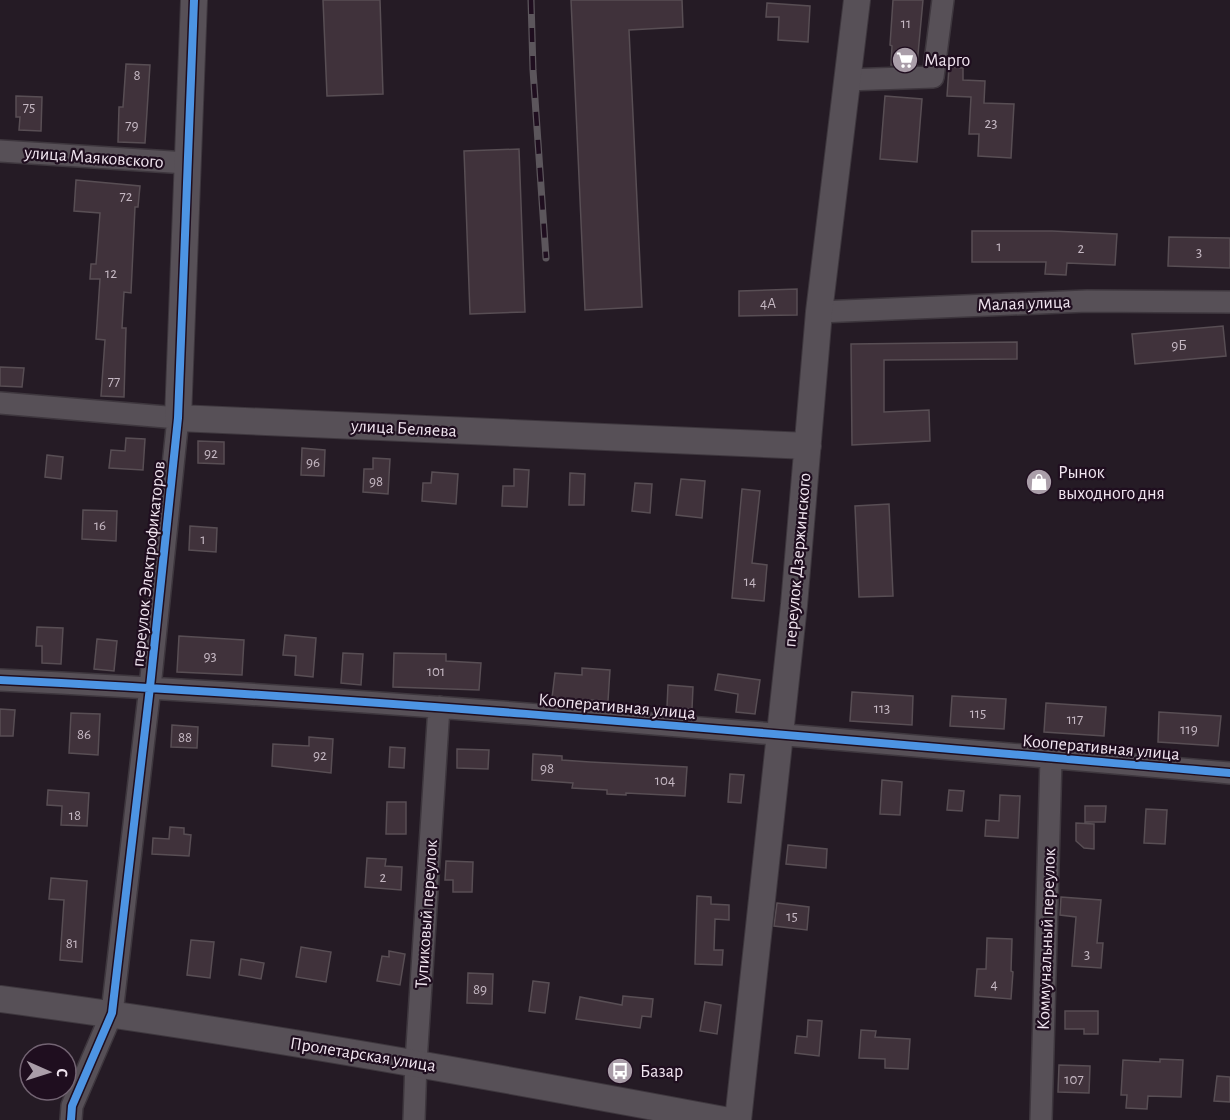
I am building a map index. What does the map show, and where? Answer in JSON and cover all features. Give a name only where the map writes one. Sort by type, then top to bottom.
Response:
[{"type":"street","name":"переулок Электрофикаторов","points":[[71,1120],[72,1107],[112,1013],[150,687],[178,418],[194,0]]},
{"type":"street","name":"переулок Дзержинского","points":[[738,1120],[780,734],[819,312],[857,0]]},
{"type":"street","points":[[846,80],[933,77],[943,0]]},
{"type":"street","name":"улица Маяковского","points":[[0,151],[187,163]]},
{"type":"street","name":"Малая улица","points":[[819,312],[1087,301],[1230,302]]},
{"type":"street","name":"улица Беляева","points":[[0,403],[178,418],[808,447]]},
{"type":"street","name":"Кооперативная улица","points":[[0,680],[150,687],[439,707],[1230,773]]},
{"type":"street","name":"Тупиковый переулок","points":[[414,1120],[439,707]]},
{"type":"street","name":"Коммунальный переулок","points":[[1041,1120],[1051,758]]},
{"type":"street","name":"Пролетарская улица","points":[[0,999],[112,1013],[416,1062],[724,1120]]},
{"type":"building","points":[[323,0],[380,0],[383,94],[327,96]]},
{"type":"building","points":[[571,0],[682,0],[683,27],[629,30],[642,307],[585,310]]},
{"type":"building","points":[[893,0],[923,0],[917,65],[891,65]]},
{"type":"building","points":[[767,3],[810,6],[808,42],[778,40],[779,17],[766,17]]},
{"type":"building","points":[[126,64],[150,65],[145,143],[118,142],[119,107],[123,107]]},
{"type":"building","points":[[949,67],[963,68],[963,80],[985,81],[984,103],[1014,104],[1011,158],[978,156],[979,134],[969,134],[971,97],[947,96]]},
{"type":"building","points":[[16,96],[42,97],[41,131],[19,130],[20,117],[16,117]]},
{"type":"building","points":[[885,96],[922,99],[917,162],[880,159]]},
{"type":"building","points":[[519,149],[525,312],[470,314],[464,151]]},
{"type":"building","points":[[76,180],[140,186],[138,207],[135,207],[131,293],[124,292],[122,328],[126,328],[124,397],[101,396],[105,340],[96,339],[100,279],[90,279],[91,264],[96,264],[100,213],[74,211]]},
{"type":"building","points":[[972,231],[1117,234],[1115,265],[1067,263],[1066,275],[1045,274],[1046,262],[972,262]]},
{"type":"building","points":[[1169,237],[1230,238],[1230,268],[1168,266]]},
{"type":"building","points":[[797,289],[797,315],[739,316],[739,291]]},
{"type":"building","points":[[1223,326],[1226,356],[1135,364],[1132,334]]},
{"type":"building","points":[[1017,342],[1017,359],[884,360],[884,412],[929,410],[930,441],[852,445],[851,344]]},
{"type":"building","points":[[0,367],[24,368],[22,387],[0,386]]},
{"type":"building","points":[[126,438],[145,439],[143,470],[109,468],[111,450],[125,451]]},
{"type":"building","points":[[198,441],[224,442],[224,464],[198,463]]},
{"type":"building","points":[[302,448],[325,450],[324,476],[301,475]]},
{"type":"building","points":[[47,455],[63,457],[61,479],[45,477]]},
{"type":"building","points":[[373,458],[390,459],[388,494],[363,492],[364,469],[373,469]]},
{"type":"building","points":[[514,469],[529,470],[527,507],[502,506],[503,486],[514,486]]},
{"type":"building","points":[[432,472],[458,474],[456,504],[422,501],[423,483],[431,483]]},
{"type":"building","points":[[570,473],[585,474],[584,505],[569,505]]},
{"type":"building","points":[[681,479],[705,481],[702,518],[676,515]]},
{"type":"building","points":[[635,483],[652,484],[650,513],[632,511]]},
{"type":"building","points":[[742,489],[760,491],[752,563],[767,565],[764,601],[732,598]]},
{"type":"building","points":[[889,504],[893,596],[859,597],[855,506]]},
{"type":"building","points":[[83,510],[117,511],[116,541],[82,539]]},
{"type":"building","points":[[190,526],[217,528],[216,552],[189,550]]},
{"type":"building","points":[[37,627],[63,628],[61,664],[42,663],[42,646],[36,646]]},
{"type":"building","points":[[285,635],[316,638],[313,677],[295,675],[296,656],[283,655]]},
{"type":"building","points":[[179,636],[244,640],[242,675],[177,672]]},
{"type":"building","points":[[97,639],[117,641],[114,671],[94,669]]},
{"type":"building","points":[[343,653],[363,654],[361,685],[341,683]]},
{"type":"building","points":[[394,653],[446,654],[446,661],[481,663],[479,690],[393,687]]},
{"type":"building","points":[[582,668],[610,670],[608,701],[552,698],[555,673],[582,675]]},
{"type":"building","points":[[718,674],[760,680],[755,714],[736,712],[738,694],[715,690]]},
{"type":"building","points":[[668,685],[693,687],[692,709],[667,707]]},
{"type":"building","points":[[852,692],[913,696],[912,725],[850,721]]},
{"type":"building","points":[[952,696],[1006,699],[1004,729],[950,726]]},
{"type":"building","points":[[1046,703],[1106,707],[1104,736],[1044,732]]},
{"type":"building","points":[[0,709],[15,710],[13,736],[0,736]]},
{"type":"building","points":[[1159,712],[1221,716],[1218,746],[1158,742]]},
{"type":"building","points":[[71,713],[100,714],[98,755],[69,753]]},
{"type":"building","points":[[172,725],[198,727],[197,748],[171,747]]},
{"type":"building","points":[[309,737],[333,739],[331,773],[272,766],[273,744],[309,746]]},
{"type":"building","points":[[390,747],[405,748],[404,768],[389,767]]},
{"type":"building","points":[[457,749],[489,750],[488,769],[457,768]]},
{"type":"building","points":[[533,754],[562,756],[562,760],[687,767],[685,796],[607,794],[607,790],[572,788],[573,783],[532,780]]},
{"type":"building","points":[[730,774],[744,775],[741,803],[728,802]]},
{"type":"building","points":[[882,780],[902,782],[900,815],[880,814]]},
{"type":"building","points":[[48,790],[89,793],[87,826],[61,825],[62,806],[47,805]]},
{"type":"building","points":[[949,790],[964,791],[962,811],[947,810]]},
{"type":"building","points":[[1000,795],[1020,796],[1018,838],[985,836],[986,820],[999,821]]},
{"type":"building","points":[[387,802],[406,802],[406,834],[386,834]]},
{"type":"building","points":[[1085,806],[1106,806],[1105,822],[1085,822]]},
{"type":"building","points":[[1146,809],[1167,810],[1165,844],[1144,843]]},
{"type":"building","points":[[1076,823],[1094,824],[1094,849],[1084,848],[1076,841]]},
{"type":"building","points":[[170,827],[184,828],[184,834],[191,835],[189,856],[152,854],[153,838],[169,839]]},
{"type":"building","points":[[788,845],[827,849],[826,868],[786,864]]},
{"type":"building","points":[[367,858],[386,859],[385,866],[402,867],[401,890],[365,887]]},
{"type":"building","points":[[446,861],[473,862],[472,892],[453,892],[453,880],[445,880]]},
{"type":"building","points":[[51,878],[87,881],[82,962],[60,960],[64,900],[49,899]]},
{"type":"building","points":[[697,896],[711,897],[711,904],[729,905],[729,920],[715,919],[714,950],[723,950],[722,965],[695,964]]},
{"type":"building","points":[[1061,897],[1101,900],[1097,943],[1103,943],[1101,968],[1072,966],[1076,917],[1060,915]]},
{"type":"building","points":[[777,903],[809,907],[807,930],[774,926]]},
{"type":"building","points":[[987,938],[1012,939],[1011,999],[975,996],[977,969],[986,969]]},
{"type":"building","points":[[191,940],[214,942],[210,978],[187,975]]},
{"type":"building","points":[[301,947],[331,952],[326,982],[296,977]]},
{"type":"building","points":[[389,951],[405,954],[400,985],[377,981],[382,956],[389,957]]},
{"type":"building","points":[[241,959],[264,963],[261,979],[239,975]]},
{"type":"building","points":[[468,973],[493,974],[492,1004],[467,1003]]},
{"type":"building","points":[[533,981],[549,983],[545,1013],[529,1011]]},
{"type":"building","points":[[623,996],[653,999],[651,1017],[642,1016],[640,1028],[576,1019],[580,997],[622,1005]]},
{"type":"building","points":[[705,1002],[721,1005],[717,1034],[700,1031]]},
{"type":"building","points":[[1065,1011],[1098,1011],[1098,1034],[1084,1034],[1084,1029],[1065,1029]]},
{"type":"building","points":[[808,1020],[822,1021],[819,1056],[795,1053],[797,1036],[807,1037]]},
{"type":"building","points":[[861,1030],[876,1031],[875,1037],[910,1039],[908,1069],[885,1068],[885,1059],[859,1058]]},
{"type":"building","points":[[1160,1059],[1183,1060],[1181,1097],[1148,1096],[1147,1109],[1126,1108],[1127,1095],[1121,1095],[1123,1060],[1160,1062]]},
{"type":"building","points":[[1059,1065],[1090,1066],[1089,1093],[1058,1092]]},
{"type":"building","points":[[1217,1076],[1230,1077],[1230,1102],[1214,1101]]},
{"type":"railway","points":[[531,0],[533,70],[546,258]]},
{"type":"cycle path","points":[[71,1120],[72,1106],[112,1013],[150,687],[178,418],[194,0]]},
{"type":"cycle path","points":[[0,680],[462,709],[1230,773]]},
{"type":"place","name":"Марго","points":[[905,60]]},
{"type":"place","name":"Рынок выходного дня","points":[[1039,482]]},
{"type":"place","name":"Базар","points":[[620,1071]]}]
